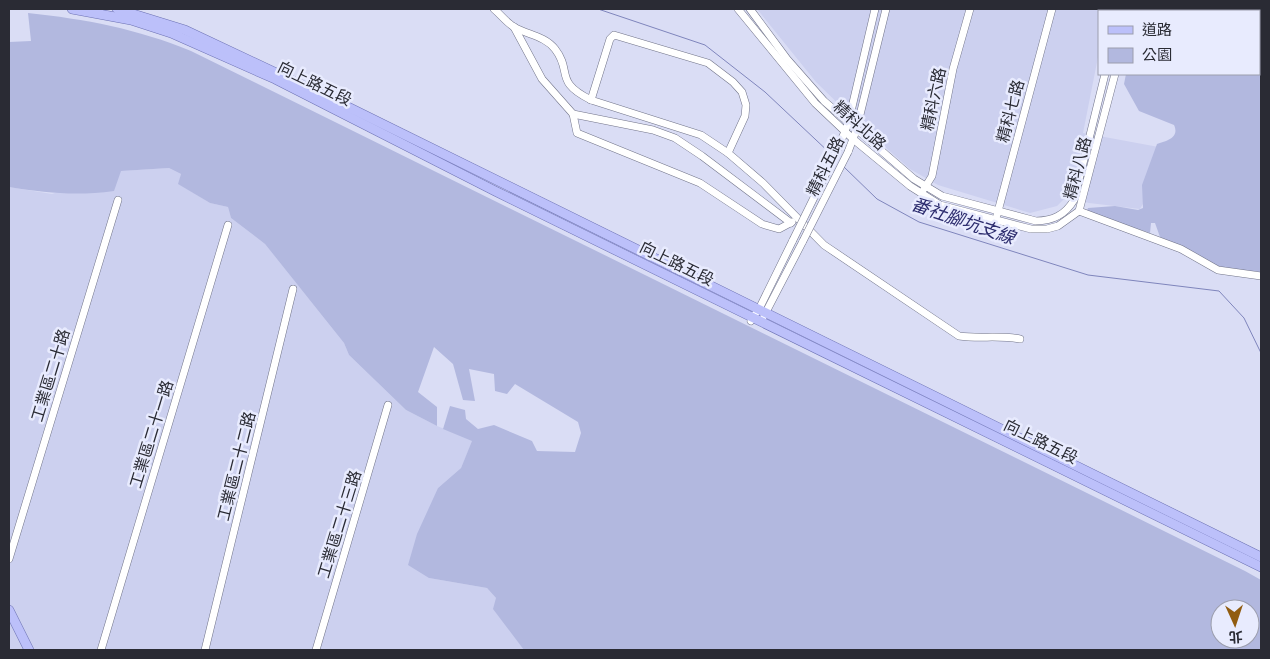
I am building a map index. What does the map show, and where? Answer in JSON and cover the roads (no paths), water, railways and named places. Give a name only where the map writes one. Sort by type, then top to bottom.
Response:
[{"type":"main road","name":"向上路五段","points":[[72,9],[131,20],[198,44],[275,80],[495,191],[758,318],[1261,557]]},
{"type":"main road","name":"向上路五段","points":[[117,9],[153,19],[205,38],[758,318],[1261,567]]},
{"type":"main road","points":[[9,610],[29,650]]},
{"type":"main road","points":[[9,623],[18,628]]},
{"type":"street","points":[[494,9],[514,27],[548,42],[556,51],[567,83],[575,92],[591,100],[701,134],[728,153],[763,183],[824,245],[959,336],[973,338],[1001,336],[1020,339]]},
{"type":"street","name":"精科北路","points":[[738,9],[746,15],[796,82],[854,139],[922,194],[940,205],[996,220]]},
{"type":"street","name":"精科北路","points":[[750,9],[812,89],[848,124],[914,179],[942,196],[998,211]]},
{"type":"street","name":"精科五路","points":[[758,318],[848,124],[875,9]]},
{"type":"street","name":"精科五路","points":[[758,318],[803,242],[854,139],[886,9]]},
{"type":"street","name":"精科六路","points":[[922,194],[932,176],[953,69],[970,9]]},
{"type":"street","name":"精科七路","points":[[996,220],[1052,9]]},
{"type":"street","points":[[514,27],[542,79],[574,114],[653,130],[674,138],[702,156],[791,223]]},
{"type":"street","points":[[591,100],[610,39],[614,35],[708,63],[733,82],[742,92],[746,101],[745,116],[728,153]]},
{"type":"street","name":"精科八路","points":[[998,211],[1036,221],[1060,215],[1071,205],[1076,196],[1105,75]]},
{"type":"street","name":"精科八路","points":[[996,220],[1031,229],[1047,229],[1063,224],[1079,211],[1115,75]]},
{"type":"street","points":[[574,114],[576,133],[700,183],[762,224],[778,229],[791,223],[795,214]]},
{"type":"street","name":"工業區二十路","points":[[9,559],[118,200]]},
{"type":"street","points":[[1079,211],[1181,249],[1218,270],[1261,276]]},
{"type":"street","name":"工業區二十一路","points":[[101,650],[228,225]]},
{"type":"street","name":"工業區二十二路","points":[[205,650],[293,289]]},
{"type":"street","name":"工業區二十三路","points":[[316,650],[388,405]]},
{"type":"waterway","name":"番社腳坑支線","points":[[598,9],[705,45],[765,92],[832,155]]},
{"type":"waterway","name":"番社腳坑支線","points":[[844,167],[877,199],[919,222],[1088,275],[1219,291],[1244,318],[1261,353]]}]
